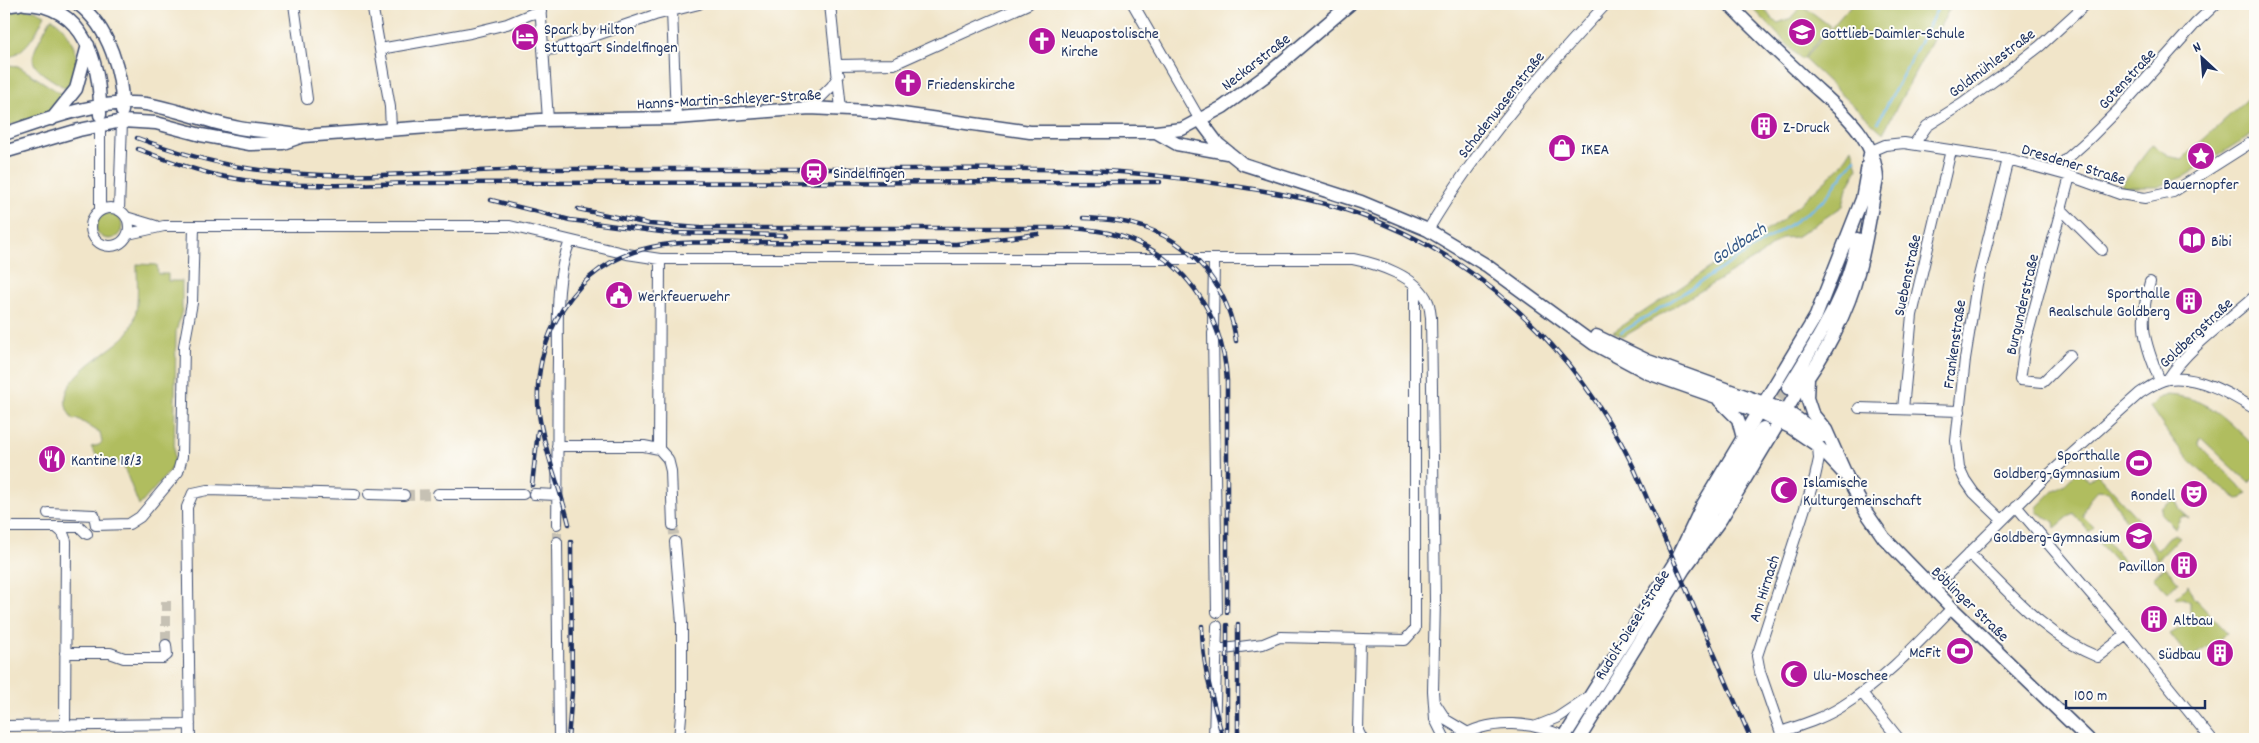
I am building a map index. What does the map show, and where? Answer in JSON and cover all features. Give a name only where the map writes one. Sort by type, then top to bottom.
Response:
[{"type":"main road","points":[[4,6],[19,4]]},
{"type":"main road","points":[[25,4],[36,4],[52,9],[68,20],[83,36],[88,45],[99,83],[100,124]]},
{"type":"main road","points":[[79,4],[99,26],[107,39],[118,79],[122,104],[122,121]]},
{"type":"main road","name":"Neckarstraße","points":[[1200,120],[1268,74],[1350,4]]},
{"type":"main road","points":[[1729,4],[1852,123],[1871,152],[1876,167],[1877,179],[1859,269],[1851,296],[1828,343],[1808,378],[1788,386],[1762,407]]},
{"type":"main road","points":[[52,119],[76,89],[88,45]]},
{"type":"main road","name":"Hanns-Martin-Schleyer-Straße","points":[[4,134],[100,107],[122,104],[148,104],[238,128],[286,132],[303,136]]},
{"type":"main road","name":"Hanns-Martin-Schleyer-Straße","points":[[4,152],[100,124],[122,121],[156,123],[246,144],[283,143],[303,136],[391,130],[548,120],[676,118],[810,108],[888,112],[1030,132],[1156,132],[1176,130],[1200,120],[1212,138],[1227,153],[1248,166],[1361,202],[1428,230],[1486,265],[1594,344],[1635,366],[1673,383],[1716,397],[1762,407]]},
{"type":"main road","name":"Hanns-Martin-Schleyer-Straße","points":[[1156,132],[1177,144],[1227,153]]},
{"type":"main road","points":[[1788,386],[1828,320],[1856,249],[1862,199],[1871,152]]},
{"type":"main road","points":[[1684,569],[1721,519],[1783,416],[1788,386],[1809,329],[1823,302],[1862,199]]},
{"type":"main road","points":[[1856,249],[1865,237]]},
{"type":"main road","name":"Hanns-Martin-Schleyer-Straße","points":[[1562,320],[1648,361],[1762,407]]},
{"type":"main road","name":"Böblinger Straße","points":[[1808,378],[1809,406],[1818,422],[1826,430],[1847,477],[1866,512],[1884,538],[1952,608],[2088,739]]},
{"type":"main road","points":[[1716,397],[1734,414],[1743,438]]},
{"type":"main road","name":"Böblinger Straße","points":[[1762,407],[1811,426],[1831,442]]},
{"type":"main road","name":"Rudolf-Diesel-Straße","points":[[1678,557],[1702,506],[1762,407]]},
{"type":"main road","name":"Böblinger Straße","points":[[1783,416],[1818,446],[1847,477]]},
{"type":"main road","name":"Rudolf-Diesel-Straße","points":[[1565,739],[1678,557],[1704,522],[1763,428]]},
{"type":"main road","name":"Rudolf-Diesel-Straße","points":[[1579,739],[1684,569],[1704,522]]},
{"type":"street","points":[[294,4],[307,99]]},
{"type":"street","points":[[372,4],[390,107],[391,130]]},
{"type":"street","points":[[543,50],[556,49],[672,10],[699,4]]},
{"type":"street","points":[[830,4],[842,109]]},
{"type":"street","points":[[838,70],[883,65],[905,60],[1028,4]]},
{"type":"street","points":[[1132,4],[1200,120]]},
{"type":"street","name":"Schadenwasenstraße","points":[[1428,230],[1472,164],[1520,100],[1606,4]]},
{"type":"street","name":"Goldmühlestraße","points":[[1914,144],[1927,126],[1962,104],[2013,67],[2040,46],[2086,4]]},
{"type":"street","name":"Gotenstraße","points":[[2056,172],[2060,164],[2089,140],[2159,66],[2196,23],[2216,4]]},
{"type":"street","points":[[380,49],[470,33],[507,24],[541,8],[548,120]]},
{"type":"street","points":[[672,10],[676,118]]},
{"type":"street","points":[[810,108],[832,86],[838,70]]},
{"type":"street","points":[[122,121],[122,214],[130,228],[128,234],[120,243],[106,246],[96,242],[90,227],[92,220],[100,211],[109,208],[122,214],[161,226]]},
{"type":"street","points":[[100,124],[100,211]]},
{"type":"street","name":"Dresdener Straße","points":[[1871,152],[1891,143],[1914,144],[1951,150],[2008,160],[2070,176],[2132,196],[2145,198],[2161,196],[2184,186],[2255,140]]},
{"type":"street","name":"Suebenstraße","points":[[1903,409],[1912,315],[1951,150]]},
{"type":"street","name":"Frankenstraße","points":[[2002,520],[1974,494],[1965,480],[1959,467],[1956,441],[1965,359],[1977,284],[2008,160]]},
{"type":"street","name":"Burgunderstraße","points":[[2070,176],[2025,344],[2020,380],[2043,382],[2070,355]]},
{"type":"street","points":[[2061,209],[2102,250]]},
{"type":"street","points":[[128,234],[161,226],[510,226],[570,242],[660,259],[1353,259],[1369,262],[1415,285],[1428,301],[1431,317],[1435,600],[1433,700],[1435,719],[1445,739]]},
{"type":"street","points":[[48,513],[94,514],[96,525],[129,524],[140,517],[178,472],[182,457],[184,346],[192,303],[194,227]]},
{"type":"street","points":[[557,524],[560,276],[564,256],[570,242]]},
{"type":"street","points":[[659,450],[660,259]]},
{"type":"street","points":[[1214,259],[1213,330],[1217,612]]},
{"type":"street","points":[[2150,282],[2143,308],[2143,318],[2147,345],[2164,380],[2188,380],[2207,385],[2255,409]]},
{"type":"street","points":[[1216,650],[1263,644],[1280,637],[1406,640],[1415,629],[1415,285]]},
{"type":"street","name":"Goldbergstraße","points":[[1933,588],[2016,506],[2140,393],[2164,380],[2191,352],[2255,296]]},
{"type":"street","points":[[1859,408],[1960,411]]},
{"type":"street","points":[[558,446],[644,446],[659,450],[668,459],[671,471],[673,525]]},
{"type":"street","name":"Am Hirnach","points":[[1782,736],[1758,667],[1757,656],[1815,477],[1820,459],[1818,446]]},
{"type":"street","points":[[190,739],[188,507],[193,493],[207,490],[355,494]]},
{"type":"street","points":[[369,494],[404,495]]},
{"type":"street","points":[[438,494],[522,494]]},
{"type":"street","points":[[534,494],[557,495]]},
{"type":"street","points":[[2016,506],[2126,635],[2211,739]]},
{"type":"street","points":[[4,527],[80,526],[87,534]]},
{"type":"street","points":[[56,527],[63,532],[66,541],[65,726]]},
{"type":"street","points":[[557,542],[559,739]]},
{"type":"street","points":[[675,542],[682,623],[682,706],[679,739]]},
{"type":"street","name":"Böblinger Straße","points":[[1969,553],[2044,627],[2076,648],[2098,657],[2126,635]]},
{"type":"street","points":[[1782,736],[1820,718],[1862,693],[1898,662],[1952,608]]},
{"type":"street","points":[[1214,739],[1217,626]]},
{"type":"street","points":[[1360,640],[1358,731],[1362,739]]},
{"type":"street","points":[[65,653],[110,653],[124,658],[164,658],[167,655],[166,646]]},
{"type":"street","points":[[1862,693],[1899,739]]},
{"type":"street","points":[[1457,739],[1495,725],[1536,726],[1558,718],[1592,694]]},
{"type":"street","points":[[1433,700],[1446,720],[1469,736]]},
{"type":"street","points":[[4,726],[190,724]]},
{"type":"street","points":[[1536,726],[1565,739]]},
{"type":"green space","points":[[1749,4],[1761,4],[1772,19],[1778,23],[1791,18],[1802,5],[1830,26],[1802,60]]},
{"type":"green space","points":[[1852,4],[1952,4],[1883,133],[1804,59]]},
{"type":"green space","points":[[25,9],[35,10],[45,15],[29,42],[19,52],[4,59],[4,13]]},
{"type":"green space","points":[[51,18],[67,33],[76,54],[77,68],[70,91],[44,74],[37,68],[34,62],[37,46]]},
{"type":"green space","points":[[4,66],[18,66],[66,97],[46,113],[4,127]]},
{"type":"green space","points":[[2255,92],[2255,132],[2185,176],[2158,187],[2120,187],[2152,145],[2172,157],[2182,159]]},
{"type":"green space","points":[[1852,148],[1858,168],[1847,188],[1843,206],[1796,237],[1782,238],[1756,258],[1623,337],[1613,332],[1781,221],[1841,166]]},
{"type":"green space","points":[[109,213],[118,217],[122,226],[118,235],[109,239],[100,235],[96,226],[100,217]]},
{"type":"green space","points":[[137,264],[157,265],[158,274],[168,274],[168,281],[182,281],[182,310],[176,332],[174,462],[170,471],[139,506],[124,467],[117,462],[98,458],[91,447],[102,442],[100,433],[78,419],[73,420],[66,406],[66,395],[78,375],[119,342],[131,328],[137,301]]},
{"type":"green space","points":[[2168,395],[2195,400],[2206,405],[2226,419],[2255,445],[2255,477],[2249,483],[2200,437],[2199,445],[2247,493],[2242,498],[2238,499],[2218,485],[2192,463],[2168,433],[2150,407],[2159,398]]},
{"type":"green space","points":[[2079,470],[2088,481],[2097,474],[2101,478],[2137,518],[2157,550],[2167,538],[2175,534],[2180,537],[2152,566],[2157,560],[2147,542],[2125,519],[2108,491],[2098,490],[2088,502],[2083,516],[2094,527],[2089,532],[2073,513],[2055,528],[2054,522],[2037,512],[2037,507]]},
{"type":"green space","points":[[2175,499],[2180,510],[2189,518],[2186,516],[2181,517],[2175,528],[2161,514],[2162,508]]},
{"type":"green space","points":[[2101,534],[2130,568],[2126,572],[2095,539]]},
{"type":"green space","points":[[2165,567],[2178,582],[2167,592],[2153,577]]},
{"type":"green space","points":[[2188,585],[2193,597],[2227,632],[2219,640],[2196,654],[2193,663],[2170,634],[2190,622],[2190,602],[2183,598],[2175,598]]},
{"type":"waterway","name":"Goldbach","points":[[1878,122],[1940,4]]},
{"type":"waterway","name":"Goldbach","points":[[1621,333],[1797,220],[1824,200],[1855,159]]},
{"type":"tunnel","points":[[1771,415],[1788,388]]},
{"type":"tunnel","points":[[404,495],[438,494]]},
{"type":"tunnel","points":[[557,524],[557,542]]},
{"type":"tunnel","points":[[673,525],[675,542]]},
{"type":"tunnel","points":[[166,601],[166,645]]},
{"type":"railway","points":[[137,138],[191,156],[232,166],[316,175],[388,175],[530,169],[1067,169],[1180,178],[1264,191],[1309,200],[1352,212],[1397,230],[1440,253],[1480,280],[1518,310],[1552,345],[1582,383],[1610,423],[1633,466],[1751,739]]},
{"type":"railway","points":[[138,149],[214,175],[249,181],[295,185],[410,183],[1160,182]]},
{"type":"railway","points":[[491,200],[570,220],[669,233],[786,235]]},
{"type":"railway","points":[[578,209],[649,224],[699,228],[1070,228],[1112,234],[1137,242],[1159,254],[1178,270],[1194,288],[1207,309],[1217,331],[1224,356],[1227,381],[1227,612]]},
{"type":"railway","points":[[1083,218],[1134,224],[1168,238],[1183,248],[1197,260],[1219,290],[1233,323],[1236,341]]},
{"type":"railway","points":[[751,242],[956,244],[1038,234]]},
{"type":"railway","points":[[569,524],[541,428],[538,386],[542,358],[550,332],[563,308],[580,287],[601,269],[625,255],[652,247],[678,243],[758,243]]},
{"type":"railway","points":[[532,485],[538,431]]},
{"type":"railway","points":[[568,739],[572,692],[571,542]]},
{"type":"railway","points":[[1238,624],[1238,739]]},
{"type":"railway","points":[[1227,625],[1227,737]]},
{"type":"railway","points":[[1202,626],[1206,670],[1223,739]]},
{"type":"place","name":"Gottlieb-Daimler-Schule","points":[[1802,32]]},
{"type":"place","name":"Spark by Hilton Stuttgart Sindelfingen","points":[[525,37]]},
{"type":"place","name":"Neuapostolische Kirche","points":[[1042,41]]},
{"type":"place","name":"Friedenskirche","points":[[908,83]]},
{"type":"place","name":"Z-Druck","points":[[1764,126]]},
{"type":"place","name":"IKEA","points":[[1562,148]]},
{"type":"place","name":"Bauernopfer","points":[[2201,156]]},
{"type":"place","name":"Sindelfingen","points":[[814,172]]},
{"type":"place","name":"Bibi","points":[[2192,240]]},
{"type":"place","name":"Werkfeuerwehr","points":[[619,295]]},
{"type":"place","name":"Sporthalle Realschule Goldberg","points":[[2189,301]]},
{"type":"place","name":"Kantine 18/3","points":[[52,459]]},
{"type":"place","name":"Sporthalle Goldberg-Gymnasium","points":[[2139,463]]},
{"type":"place","name":"Islamische Kulturgemeinschaft","points":[[1784,490]]},
{"type":"place","name":"Rondell","points":[[2194,494]]},
{"type":"place","name":"Goldberg-Gymnasium","points":[[2139,536]]},
{"type":"place","name":"Pavillon","points":[[2184,565]]},
{"type":"place","name":"Altbau","points":[[2154,619]]},
{"type":"place","name":"McFit","points":[[1960,651]]},
{"type":"place","name":"Südbau","points":[[2220,653]]},
{"type":"place","name":"Ulu-Moschee","points":[[1794,674]]}]
